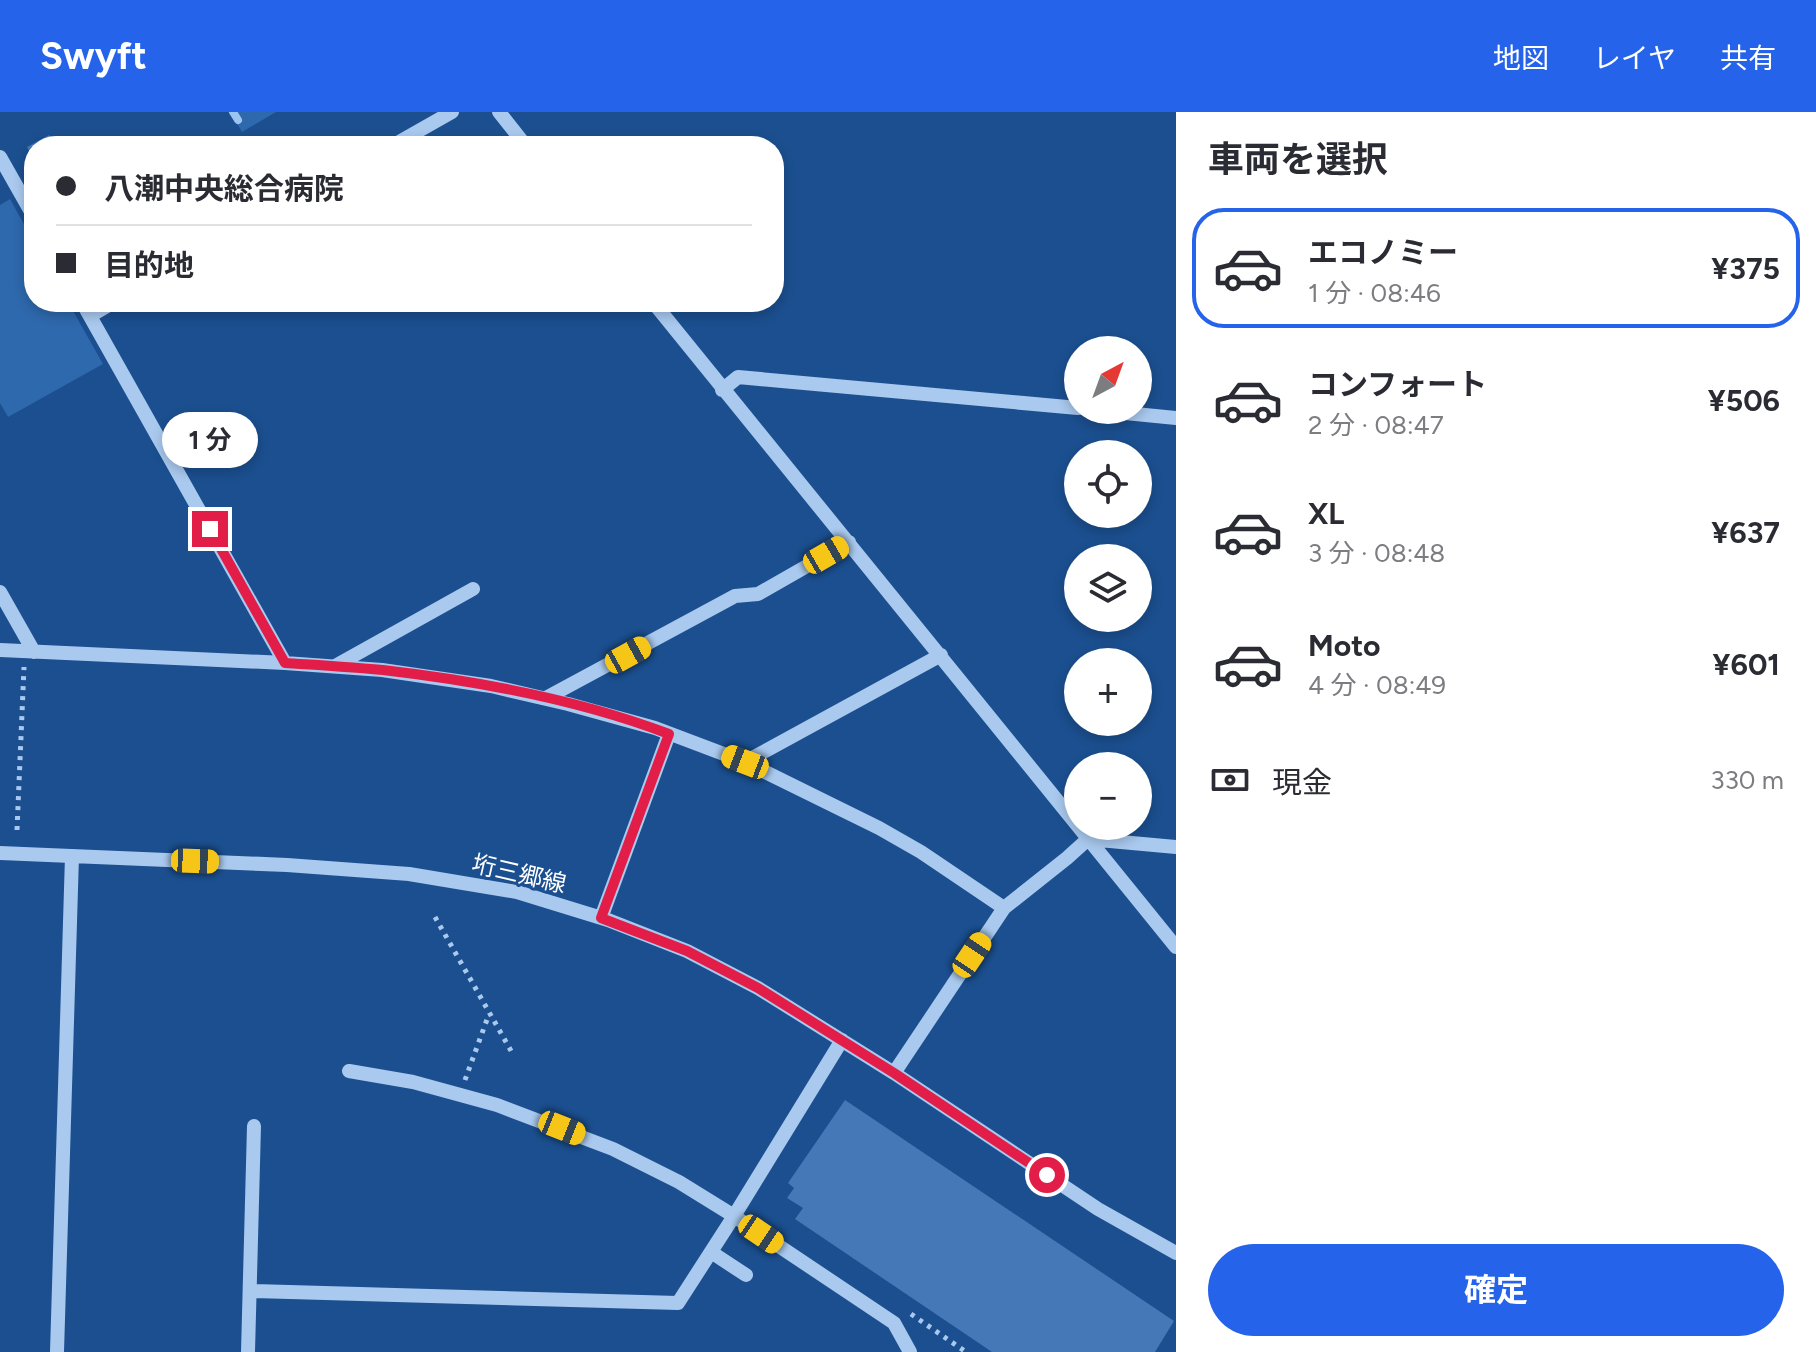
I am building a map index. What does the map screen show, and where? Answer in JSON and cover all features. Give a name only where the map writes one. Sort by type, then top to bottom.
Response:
[{"type":"street","points":[[410,136],[452,112]]},
{"type":"street","points":[[499,112],[518,136]]},
{"type":"street","points":[[0,157],[24,199]]},
{"type":"street","points":[[88,312],[285,663]]},
{"type":"street","points":[[90,316],[97,312]]},
{"type":"street","points":[[661,312],[1064,809]]},
{"type":"street","points":[[722,390],[738,377],[1064,407]]},
{"type":"street","points":[[1152,416],[1176,418]]},
{"type":"street","points":[[546,698],[735,596],[758,594],[849,542]]},
{"type":"street","points":[[335,667],[473,589]]},
{"type":"street","points":[[0,592],[29,652]]},
{"type":"street","points":[[0,650],[335,667],[491,686],[590,709],[745,762],[911,846],[1004,908]]},
{"type":"street","points":[[745,762],[941,655]]},
{"type":"street","points":[[601,918],[669,734]]},
{"type":"street","points":[[894,1073],[1004,908],[1087,840]]},
{"type":"street","points":[[1089,840],[1176,947]]},
{"type":"street","points":[[1099,840],[1176,847]]},
{"type":"street","name":"垳三郷線","points":[[0,853],[287,865],[409,874],[517,892],[601,918],[687,951],[758,988],[894,1073],[1098,1209],[1176,1253]]},
{"type":"street","points":[[57,1352],[72,856]]},
{"type":"street","points":[[250,1291],[678,1303],[842,1040]]},
{"type":"street","points":[[349,1071],[413,1082],[537,1118],[613,1149],[679,1182],[894,1323],[910,1352]]},
{"type":"street","points":[[248,1352],[254,1126]]},
{"type":"street","points":[[711,1252],[746,1275]]},
{"type":"path","points":[[17,830],[29,652]]},
{"type":"path","points":[[435,917],[514,1056]]},
{"type":"path","points":[[459,1094],[489,1013]]},
{"type":"shaded area","points":[[230,112],[276,112],[242,132]]},
{"type":"shaded area","points":[[10,199],[24,224],[24,312],[74,312],[103,364],[8,417],[0,403],[0,205]]},
{"type":"building","points":[[845,1100],[1174,1321],[1155,1352],[992,1352],[795,1219],[803,1208],[787,1198],[794,1188],[788,1183]]},
{"type":"waterway","points":[[233,112],[238,120]]},
{"type":"route","points":[[210,529],[285,663],[382,670],[491,686],[590,709],[669,734],[601,918],[687,951],[758,988],[894,1073],[1047,1175]]}]
